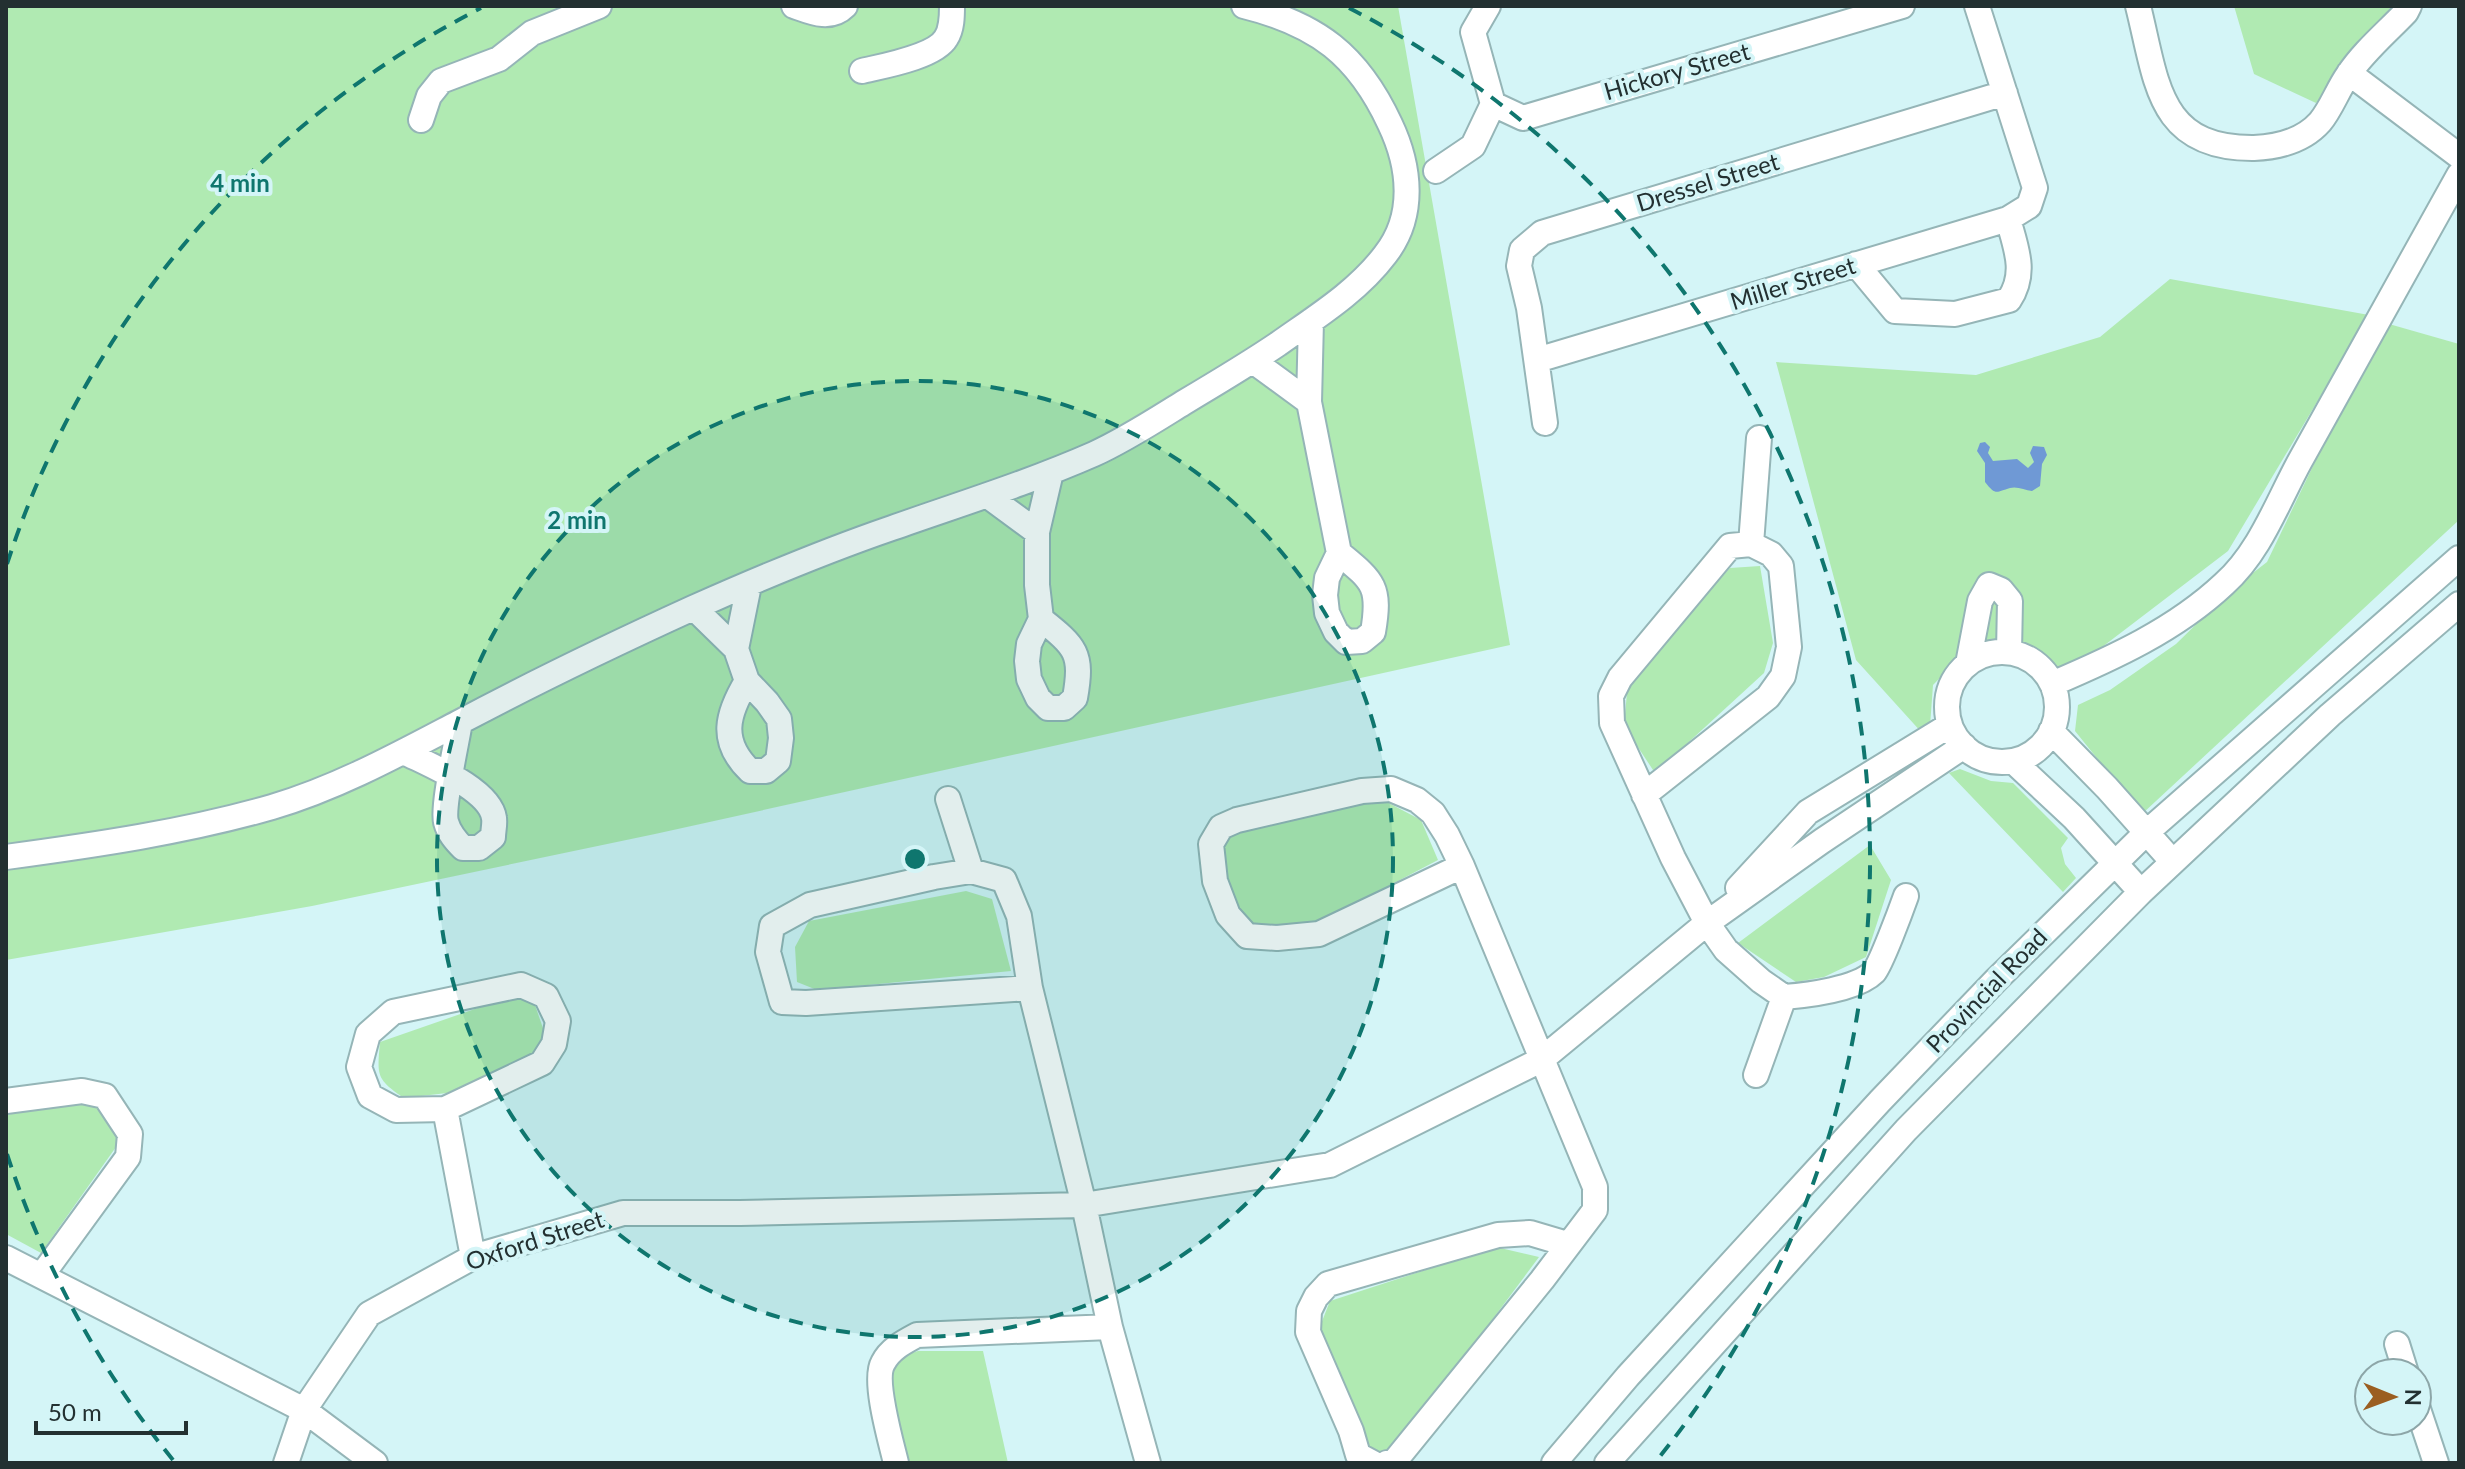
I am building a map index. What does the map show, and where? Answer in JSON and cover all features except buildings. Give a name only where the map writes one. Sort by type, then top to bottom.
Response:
[{"type":"street","points":[[421,120],[429,96],[441,81],[499,59],[532,33],[599,6]]},
{"type":"street","points":[[794,6],[818,15],[839,12],[845,6]]},
{"type":"street","points":[[862,71],[914,58],[936,47],[946,39],[952,6]]},
{"type":"street","points":[[6,857],[116,843],[274,806],[324,788],[404,752],[694,608],[841,546],[988,496],[1098,452],[1253,361],[1345,297],[1387,254],[1406,218],[1405,163],[1378,98],[1353,64],[1316,32],[1273,13],[1244,6]]},
{"type":"street","points":[[1436,171],[1473,146],[1493,104],[1473,32],[1488,6]]},
{"type":"street","name":"Hickory Street","points":[[1493,104],[1523,118],[1902,6]]},
{"type":"street","points":[[1978,6],[2035,188]]},
{"type":"street","points":[[1856,264],[1895,311],[1955,314],[2009,300],[2018,287],[2021,266],[2008,219],[2029,206],[2035,188],[1978,6]]},
{"type":"street","points":[[2138,6],[2160,94],[2172,114],[2186,131],[2226,148],[2273,148],[2299,138],[2320,122],[2349,73],[2409,6]]},
{"type":"street","points":[[2349,73],[2459,156]]},
{"type":"street","name":"Dressel Street","points":[[1545,423],[1529,308],[1519,266],[1522,250],[1542,233],[2005,93]]},
{"type":"street","points":[[2052,684],[2096,666],[2163,631],[2223,585],[2248,560],[2459,175]]},
{"type":"street","name":"Miller Street","points":[[1537,360],[2008,219]]},
{"type":"street","points":[[1311,321],[1309,402],[1339,553]]},
{"type":"street","points":[[1253,361],[1309,402]]},
{"type":"street","points":[[1751,544],[1759,438]]},
{"type":"street","points":[[1041,619],[1037,585],[1037,532],[1051,472]]},
{"type":"street","points":[[988,496],[1037,532]]},
{"type":"street","points":[[1644,795],[1768,697],[1783,676],[1789,647],[1781,566],[1771,554],[1751,544],[1730,546],[1620,678],[1611,696],[1612,723],[1644,795],[1673,858],[1707,923],[1726,950],[1784,997],[1820,994],[1851,985],[1875,971],[1906,896]]},
{"type":"street","name":"Provincial Road","points":[[1554,1463],[1602,1406],[1880,1101],[1996,980],[2147,832],[2459,558]]},
{"type":"street","points":[[736,649],[749,585]]},
{"type":"street","points":[[1968,664],[1980,601],[1989,585],[2001,590],[2010,601],[2009,652]]},
{"type":"street","name":"Provincial Road","points":[[1607,1463],[1906,1130],[2141,892],[2330,715],[2459,604]]},
{"type":"street","points":[[694,608],[736,649],[747,681]]},
{"type":"street","points":[[2009,652],[2027,658],[2042,669],[2052,684],[2057,700],[2056,716],[2042,744],[2029,755],[2013,761],[1996,761],[1979,756],[1964,746],[1950,725],[1947,708],[1949,691],[1957,676],[1980,656],[2009,652]]},
{"type":"street","points":[[404,752],[450,777],[460,722]]},
{"type":"street","points":[[1707,923],[1808,812],[1950,725]]},
{"type":"street","points":[[2051,731],[2172,861]]},
{"type":"street","points":[[1707,923],[1964,746]]},
{"type":"street","points":[[2013,761],[2074,818],[2141,892]]},
{"type":"street","points":[[1387,1463],[1394,1462],[1595,1210],[1595,1187],[1462,866],[1433,813],[1417,800],[1391,789],[1362,791],[1237,820],[1221,827],[1211,844],[1215,881],[1228,915],[1247,936],[1277,938],[1319,934],[1462,866]]},
{"type":"street","points":[[948,799],[971,871]]},
{"type":"street","points":[[1030,988],[782,1002],[768,952],[772,926],[810,905],[971,871],[1004,880],[1019,916],[1030,988],[1084,1205],[1110,1327],[1148,1463]]},
{"type":"street","name":"Oxford Street","points":[[286,1463],[304,1410],[369,1314],[473,1257],[623,1213],[1084,1205],[1330,1165],[1541,1060],[1707,923]]},
{"type":"street","points":[[521,985],[546,996],[558,1021],[554,1044],[542,1063],[445,1109],[396,1110],[370,1096],[359,1067],[368,1034],[393,1012],[521,985]]},
{"type":"street","points":[[1756,1075],[1784,997]]},
{"type":"street","points":[[6,1101],[82,1091],[105,1096],[130,1134],[128,1157],[42,1275]]},
{"type":"street","points":[[445,1109],[473,1257]]},
{"type":"street","points":[[1373,1463],[1358,1455],[1351,1431],[1308,1332],[1309,1311],[1316,1297],[1328,1284],[1498,1235],[1530,1233],[1567,1244]]},
{"type":"street","points":[[6,1258],[304,1410],[375,1463]]},
{"type":"street","points":[[896,1463],[880,1391],[881,1365],[893,1349],[917,1335],[1110,1327]]},
{"type":"street","points":[[2397,1344],[2401,1357]]},
{"type":"street","points":[[1602,1406],[1632,1435]]},
{"type":"street","points":[[2427,1437],[2436,1463]]},
{"type":"green space","points":[[6,6],[1398,6],[1510,645],[655,834],[312,906],[6,960]]},
{"type":"green space","points":[[2234,6],[2392,6],[2316,103],[2254,74]]},
{"type":"green space","points":[[2170,279],[2369,315],[2228,551],[2093,654],[2058,671],[2046,656],[2026,646],[1996,646],[1964,653],[1933,685],[1930,726],[1923,734],[1856,660],[1776,362],[1976,375],[2100,337]]},
{"type":"green space","points":[[2382,322],[2459,344],[2459,520],[2142,814],[2075,731],[2078,705],[2110,690],[2176,644],[2231,590],[2267,562]]},
{"type":"green space","points":[[1760,566],[1773,643],[1764,673],[1655,773],[1624,726],[1628,681],[1730,568]]},
{"type":"green space","points":[[1960,769],[1991,781],[2013,783],[2068,838],[2061,848],[2065,864],[2076,878],[2063,892],[1949,773]]},
{"type":"green space","points":[[1383,800],[1421,820],[1438,860],[1316,924],[1254,929],[1221,884],[1224,842],[1240,825]]},
{"type":"green space","points":[[1870,845],[1891,880],[1866,957],[1824,977],[1796,982],[1738,943]]},
{"type":"green space","points":[[966,891],[992,899],[1011,971],[817,990],[797,982],[795,947],[809,921]]},
{"type":"green space","points":[[515,995],[534,1002],[545,1034],[533,1054],[447,1093],[404,1098],[383,1081],[379,1070],[380,1042]]},
{"type":"green space","points":[[82,1101],[98,1106],[117,1135],[116,1147],[41,1253],[6,1234],[6,1115]]},
{"type":"green space","points":[[1496,1247],[1539,1257],[1395,1450],[1372,1452],[1319,1329],[1330,1301]]},
{"type":"green space","points":[[918,1351],[983,1351],[1008,1463],[908,1463],[889,1388],[893,1364]]},
{"type":"water","points":[[1985,442],[1990,447],[1988,453],[1993,461],[2017,459],[2028,468],[2034,462],[2030,453],[2033,446],[2044,447],[2047,455],[2042,464],[2040,486],[2032,491],[2015,487],[1996,492],[1992,489],[1985,482],[1985,463],[1977,451],[1980,443]]}]
